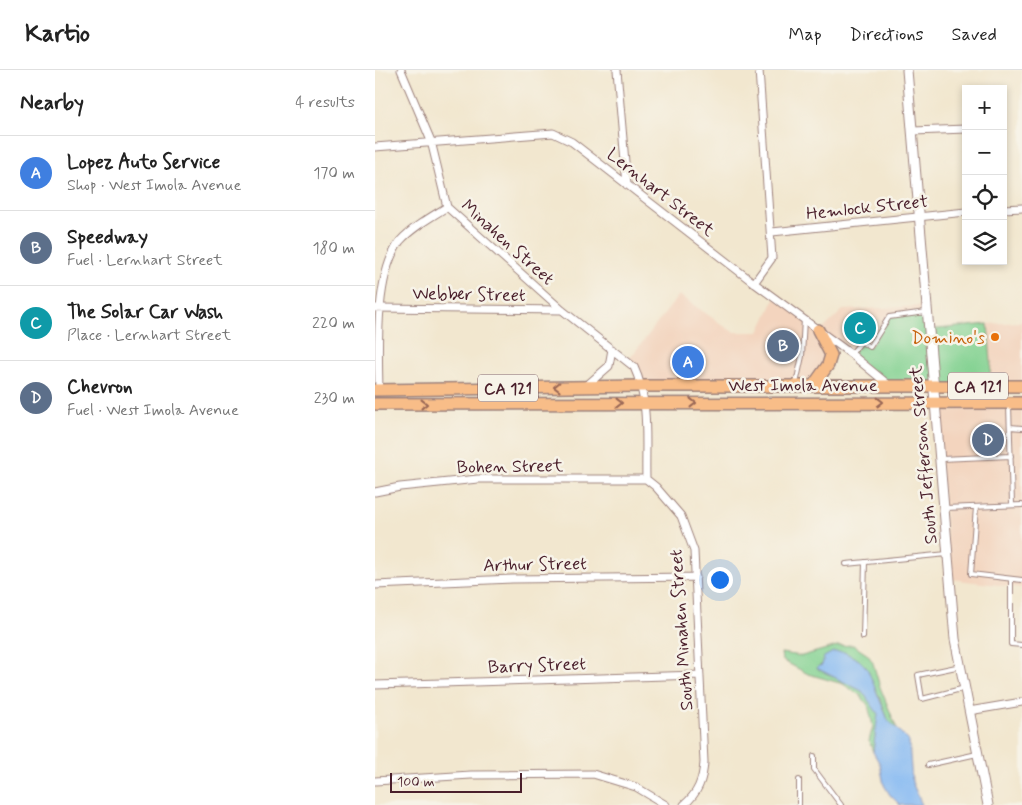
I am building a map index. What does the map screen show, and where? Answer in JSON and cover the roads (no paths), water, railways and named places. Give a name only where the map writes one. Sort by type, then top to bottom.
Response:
[{"type":"main road","points":[[813,386],[828,365],[831,356],[818,330]]},
{"type":"main road","name":"West Imola Avenue","points":[[377,390],[641,386],[1022,386]]},
{"type":"main road","name":"West Imola Avenue","points":[[375,404],[1022,403]]},
{"type":"street","name":"Minahen Street","points":[[401,70],[431,141],[447,207],[562,310],[633,367],[641,386],[645,403]]},
{"type":"street","points":[[617,70],[627,186]]},
{"type":"street","points":[[754,283],[772,258],[772,232],[759,70]]},
{"type":"street","name":"South Jefferson Street","points":[[907,70],[955,639],[988,805]]},
{"type":"street","points":[[913,131],[962,129]]},
{"type":"street","name":"Lernhart Street","points":[[375,147],[431,141],[553,133],[572,142],[754,283],[851,354],[890,386]]},
{"type":"street","points":[[377,390],[376,308],[379,281],[390,253],[399,241],[447,207]]},
{"type":"street","points":[[1007,209],[1022,208],[1022,213]]},
{"type":"street","name":"Hemlock Street","points":[[772,232],[962,212]]},
{"type":"street","name":"Webber Street","points":[[376,308],[562,310]]},
{"type":"street","points":[[585,387],[609,366],[612,349]]},
{"type":"street","points":[[645,403],[646,479]]},
{"type":"street","name":"Bohen Street","points":[[375,492],[400,487],[478,479],[646,479]]},
{"type":"street","name":"South Minahen Street","points":[[646,479],[656,487],[681,516],[694,551],[703,775],[699,788],[684,805]]},
{"type":"street","name":"Arthur Street","points":[[375,585],[512,579],[696,577]]},
{"type":"street","name":"Barry Street","points":[[375,685],[699,675]]},
{"type":"street","points":[[969,711],[1022,702]]},
{"type":"street","points":[[375,781],[471,775],[593,774],[636,787],[666,805]]},
{"type":"lane","points":[[851,354],[861,342],[870,347],[889,317],[926,312]]},
{"type":"lane","points":[[796,386],[803,356],[804,319]]},
{"type":"lane","points":[[1009,403],[1012,504]]},
{"type":"lane","points":[[1010,427],[1022,428]]},
{"type":"lane","points":[[939,459],[1011,456]]},
{"type":"lane","points":[[943,508],[1022,505]]},
{"type":"lane","points":[[976,507],[971,574],[1022,580]]},
{"type":"lane","points":[[846,564],[947,554]]},
{"type":"lane","points":[[863,637],[865,562]]},
{"type":"lane","points":[[1011,578],[1011,644],[1022,644]]},
{"type":"lane","points":[[961,666],[918,675],[922,699],[965,688]]},
{"type":"lane","points":[[928,765],[978,754]]},
{"type":"lane","points":[[814,756],[814,769],[841,805]]},
{"type":"lane","points":[[799,780],[799,805]]},
{"type":"water","points":[[833,652],[844,652],[859,660],[867,668],[888,720],[909,741],[912,782],[922,805],[900,805],[890,795],[884,785],[880,764],[873,752],[878,714],[862,691],[816,668],[822,665],[824,657]]},
{"type":"place","name":"The Solar Car Wash","points":[[860,328]]},
{"type":"place","name":"Domino's","points":[[995,337]]},
{"type":"place","name":"Speedway","points":[[783,346]]},
{"type":"place","name":"Lopez Auto Service","points":[[688,362]]},
{"type":"place","name":"Chevron","points":[[988,440]]}]
